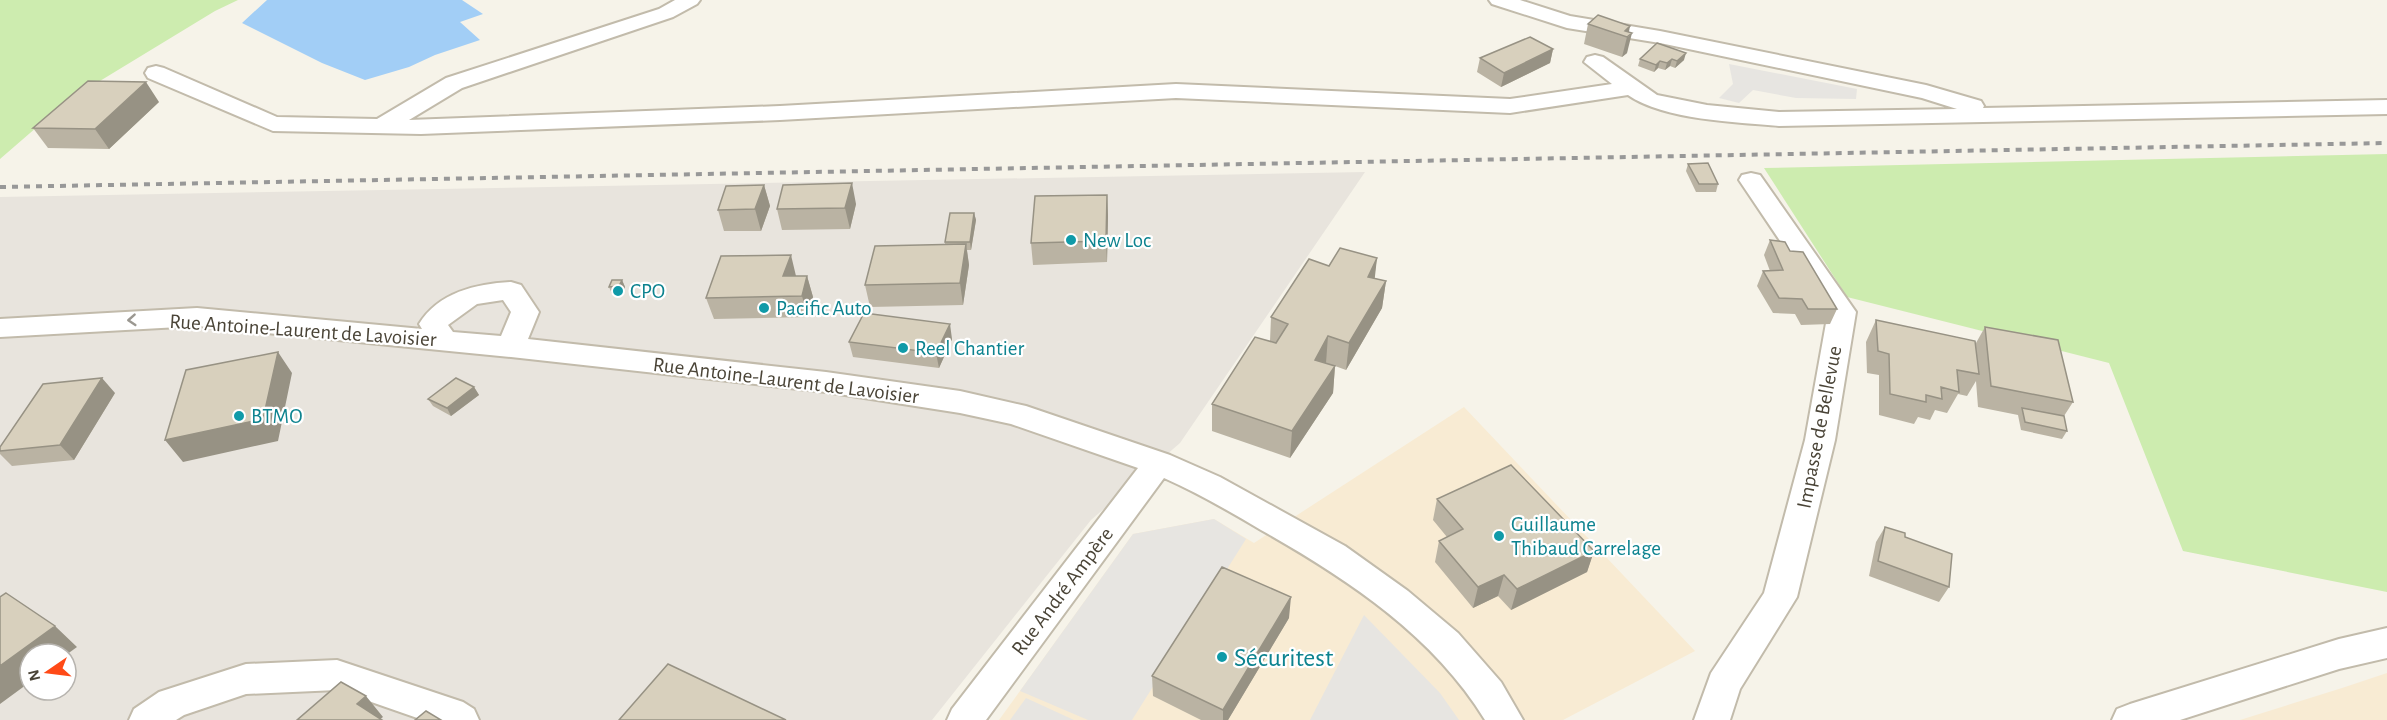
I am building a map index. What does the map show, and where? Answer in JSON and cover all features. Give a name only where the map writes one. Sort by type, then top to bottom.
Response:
[{"type":"street","points":[[381,126],[454,83],[666,13],[690,0]]},
{"type":"street","points":[[1499,0],[1567,22],[1660,38],[1926,92],[2001,114]]},
{"type":"street","points":[[1595,62],[1650,100],[1707,112],[1779,119],[2387,107]]},
{"type":"street","points":[[156,73],[273,124],[421,127],[780,113],[1176,91],[1510,106],[1633,88]]},
{"type":"street","name":"Impasse de Bellevue","points":[[1712,720],[1724,684],[1780,597],[1820,440],[1842,312],[1751,180]]},
{"type":"street","points":[[445,341],[433,324],[453,304],[478,292],[511,291],[525,312],[511,348]]},
{"type":"street","name":"Rue Antoine-Laurent de Lavoisier","points":[[0,328],[197,317],[826,382],[960,402],[1046,424],[1159,463],[1209,485],[1333,555],[1395,601],[1446,643],[1497,707],[1523,720]]},
{"type":"street","name":"Rue André Ampère","points":[[964,720],[1159,463]]},
{"type":"street","points":[[2130,720],[2338,654],[2387,643]]},
{"type":"street","points":[[147,720],[172,703],[246,679],[337,675],[450,713],[461,720]]},
{"type":"street","points":[[1724,684],[1733,720]]},
{"type":"shaded area","points":[[1729,64],[1857,89],[1856,99],[1796,98],[1753,90],[1739,103],[1719,98],[1733,84]]},
{"type":"shaded area","points":[[1365,172],[1180,443],[1091,520],[932,720],[0,720],[0,197]]},
{"type":"shaded area","points":[[1464,407],[1695,651],[1563,720],[999,720],[1133,534],[1214,519],[1254,543]]},
{"type":"shaded area","points":[[1214,519],[1246,539],[1132,720],[1088,720],[1020,691],[1133,534]]},
{"type":"shaded area","points":[[1364,615],[1440,693],[1459,720],[1310,720]]},
{"type":"shaded area","points":[[2387,673],[2387,720],[2240,720],[2342,688]]},
{"type":"shaded area","points":[[1026,698],[1074,720],[1010,720]]},
{"type":"green space","points":[[0,0],[238,0],[215,11],[67,101],[0,159]]},
{"type":"green space","points":[[2387,154],[2387,592],[2183,551],[2109,363],[1847,297],[1764,168]]},
{"type":"water","points":[[267,0],[462,0],[483,14],[460,22],[480,40],[435,55],[409,67],[365,80],[322,63],[242,23]]},
{"type":"building","points":[[1598,15],[1630,26],[1625,31],[1632,33],[1627,37],[1588,24]]},
{"type":"building","points":[[1530,37],[1553,49],[1504,73],[1480,58]]},
{"type":"building","points":[[1657,43],[1686,53],[1677,61],[1672,59],[1667,63],[1660,61],[1656,65],[1640,59]]},
{"type":"building","points":[[88,81],[146,82],[95,129],[33,128]]},
{"type":"building","points":[[1708,163],[1718,184],[1699,184],[1688,164]]},
{"type":"building","points":[[852,183],[845,208],[777,209],[783,185]]},
{"type":"building","points":[[764,185],[755,209],[718,210],[726,186]]},
{"type":"building","points":[[1107,195],[1106,241],[1031,243],[1035,196]]},
{"type":"building","points":[[950,213],[974,213],[970,242],[945,242]]},
{"type":"building","points":[[1770,240],[1785,242],[1790,251],[1803,252],[1837,309],[1808,309],[1802,299],[1779,298],[1763,271],[1783,270]]},
{"type":"building","points":[[966,244],[960,283],[865,285],[875,246]]},
{"type":"building","points":[[1340,248],[1377,258],[1368,277],[1386,281],[1349,343],[1328,336],[1315,360],[1335,366],[1292,431],[1212,404],[1255,337],[1276,343],[1288,324],[1271,317],[1309,259],[1329,266]]},
{"type":"building","points":[[791,255],[783,276],[807,276],[802,296],[706,298],[721,256]]},
{"type":"building","points":[[612,280],[622,280],[619,286],[609,287]]},
{"type":"building","points":[[864,313],[950,324],[936,353],[849,342]]},
{"type":"building","points":[[1876,320],[1975,341],[1979,374],[1957,370],[1959,392],[1941,387],[1942,399],[1926,395],[1926,402],[1890,394],[1889,354],[1878,351]]},
{"type":"building","points":[[1985,327],[2058,340],[2073,402],[1991,386]]},
{"type":"building","points":[[278,352],[263,419],[165,440],[186,370]]},
{"type":"building","points":[[102,378],[60,445],[0,451],[0,447],[43,384]]},
{"type":"building","points":[[456,378],[474,387],[447,408],[428,399]]},
{"type":"building","points":[[2022,408],[2064,416],[2067,431],[2025,422]]},
{"type":"building","name":"Guillaume Thibaud Carrelage","points":[[1511,465],[1594,551],[1517,589],[1504,575],[1478,587],[1439,541],[1463,529],[1437,499]]},
{"type":"building","points":[[1885,527],[1905,533],[1905,537],[1952,554],[1949,587],[1878,561]]},
{"type":"building","name":"Sécuritest","points":[[1222,567],[1291,597],[1223,710],[1152,676]]},
{"type":"building","points":[[6,593],[55,626],[33,642],[18,642],[18,653],[0,666],[0,597]]},
{"type":"building","points":[[668,664],[786,720],[619,720]]},
{"type":"building","points":[[341,682],[366,696],[357,704],[382,720],[297,720]]},
{"type":"building","points":[[426,711],[441,720],[415,720]]},
{"type":"railway","points":[[0,187],[2387,143]]},
{"type":"place","name":"New Loc","points":[[1071,240]]},
{"type":"place","name":"CPO","points":[[618,291]]},
{"type":"place","name":"Pacific Auto","points":[[764,308]]},
{"type":"place","name":"Reel Chantier","points":[[903,348]]},
{"type":"place","name":"BTMO","points":[[239,416]]},
{"type":"place","name":"Guillaume Thibaud Carrelage","points":[[1499,536]]},
{"type":"place","name":"Sécuritest","points":[[1222,657]]}]
